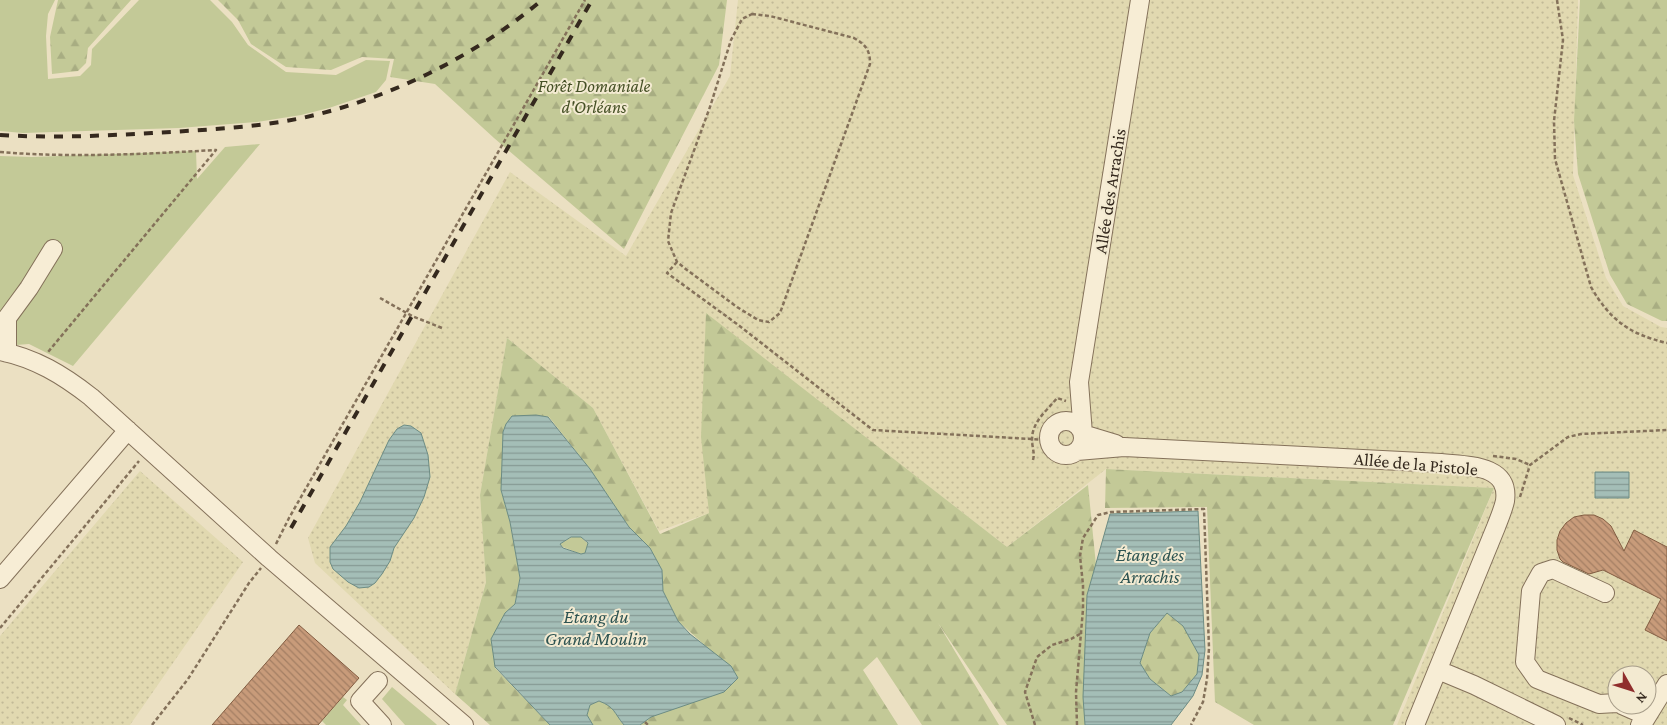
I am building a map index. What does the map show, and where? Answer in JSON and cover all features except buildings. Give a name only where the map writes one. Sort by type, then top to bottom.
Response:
[{"type":"street","name":"Allée des Arrachis","points":[[1079,382],[1140,0]]},
{"type":"street","points":[[53,249],[29,288],[7,318],[4,352],[39,363],[74,383],[269,558],[464,725]]},
{"type":"street","points":[[1079,382],[1051,433],[1052,449],[1061,454],[1072,454],[1077,451],[1124,447]]},
{"type":"street","points":[[1077,451],[1082,443],[1083,434],[1079,382]]},
{"type":"street","points":[[1051,433],[1062,421],[1067,420],[1077,424],[1083,434],[1124,447]]},
{"type":"street","points":[[0,579],[128,430]]},
{"type":"street","name":"Allée de la Pistole","points":[[1124,447],[1441,463],[1484,468],[1498,477],[1505,485],[1504,502],[1496,527],[1415,725]]},
{"type":"street","points":[[1605,593],[1553,569],[1541,573],[1531,591],[1525,662],[1537,679],[1599,704],[1607,704]]},
{"type":"street","points":[[1438,670],[1474,685],[1556,725]]},
{"type":"street","points":[[378,681],[360,701],[382,725]]},
{"type":"street","points":[[1644,721],[1667,684]]},
{"type":"path","points":[[152,725],[188,679],[249,583],[269,558],[289,518],[585,0]]},
{"type":"path","points":[[1557,0],[1563,40],[1554,121],[1555,159],[1591,287],[1601,304],[1613,317],[1635,332],[1667,343]]},
{"type":"path","points":[[752,14],[770,16],[854,38],[865,44],[870,52],[870,64],[780,313],[769,322],[758,320],[737,307],[677,262],[668,241],[671,213],[710,107],[731,40],[742,19],[752,14]]},
{"type":"path","points":[[0,152],[39,155],[86,155],[216,150],[39,363]]},
{"type":"path","points":[[677,262],[667,273],[737,324],[873,430],[1051,433]]},
{"type":"path","points":[[380,298],[442,328]]},
{"type":"path","points":[[1530,465],[1568,437],[1582,434],[1667,430]]},
{"type":"path","points":[[0,628],[139,461]]},
{"type":"path","points":[[1077,725],[1076,692],[1083,601],[1080,556],[1083,538],[1098,515],[1111,512],[1204,510],[1209,648],[1203,702],[1191,725]]},
{"type":"path","points":[[1034,725],[1026,692],[1037,657],[1052,645],[1080,634]]},
{"type":"path","points":[[645,722],[648,725]]},
{"type":"shaded area","points":[[738,0],[1578,0],[1573,175],[1606,278],[1623,306],[1661,327],[1667,328],[1667,725],[1397,725],[1494,488],[1106,469],[1007,547],[706,314],[709,513],[659,531],[593,408],[507,338],[480,495],[486,581],[455,694],[315,563],[308,538],[510,172],[626,256],[730,76]]},
{"type":"shaded area","points":[[140,471],[243,562],[130,725],[0,725],[0,636]]},
{"type":"green space","points":[[0,0],[55,0],[48,14],[46,36],[48,79],[80,76],[91,65],[92,49],[139,0],[210,0],[232,22],[248,45],[286,72],[336,75],[366,60],[390,61],[386,80],[376,92],[329,108],[301,115],[257,122],[179,128],[23,133],[0,131]]},
{"type":"green space","points":[[58,0],[131,0],[88,48],[86,63],[78,71],[52,74],[50,37]]},
{"type":"green space","name":"Forêt Domaniale d'Orléans","points":[[218,0],[727,0],[719,65],[624,249],[494,138],[435,84],[390,77],[394,59],[362,57],[331,70],[286,67],[251,44],[238,20]]},
{"type":"green space","points":[[1580,0],[1667,0],[1667,321],[1662,321],[1627,304],[1610,275],[1578,174],[1574,121]]},
{"type":"green space","points":[[260,144],[73,366],[29,344],[16,345],[11,331],[0,333],[0,156],[32,157],[196,151],[197,179],[225,147]]},
{"type":"green space","points":[[706,313],[1007,547],[1088,485],[1112,725],[1007,725],[938,623],[999,725],[922,725],[877,657],[863,670],[898,725],[640,725],[651,717],[710,650],[678,621],[663,591],[662,570],[650,548],[629,527],[590,469],[549,417],[536,415],[501,490],[510,522],[520,578],[515,604],[505,613],[495,668],[550,725],[490,725],[455,694],[486,582],[480,495],[507,338],[593,408],[660,534],[709,513],[701,437]]},
{"type":"green space","points":[[1106,469],[1494,488],[1393,725],[1254,725],[1215,702],[1207,507],[1105,508]]},
{"type":"green space","points":[[572,537],[581,537],[588,544],[585,553],[581,554],[560,544]]},
{"type":"green space","points":[[1167,613],[1183,626],[1199,655],[1197,674],[1182,692],[1171,696],[1150,679],[1140,663],[1150,633]]},
{"type":"green space","points":[[392,687],[437,725],[405,725],[382,699]]},
{"type":"green space","points":[[343,697],[347,700],[343,705],[361,725],[326,725],[322,721]]},
{"type":"green space","points":[[599,701],[612,708],[624,725],[593,725],[587,715],[590,705]]},
{"type":"water","name":"Étang du Grand Moulin","points":[[536,415],[548,417],[590,469],[629,527],[650,548],[662,570],[663,591],[678,621],[690,634],[731,666],[738,678],[724,692],[651,717],[640,725],[624,725],[611,708],[599,701],[590,705],[587,715],[593,725],[550,725],[495,667],[491,639],[505,613],[515,604],[520,578],[510,522],[501,490],[503,432],[512,416]],"holes":[[[571,537],[581,537],[588,543],[585,553],[581,554],[563,548],[560,544]]]},
{"type":"water","points":[[404,425],[411,426],[421,433],[428,455],[430,477],[424,497],[414,518],[394,548],[390,561],[382,574],[369,587],[359,588],[348,582],[333,569],[330,562],[330,547],[346,526],[360,502],[389,440],[397,429]]},
{"type":"water","points":[[1595,472],[1629,472],[1629,498],[1595,498]]},
{"type":"water","name":"Étang des Arrachis","points":[[1198,511],[1205,650],[1202,675],[1193,696],[1171,725],[1085,725],[1083,697],[1087,595],[1110,514]],"holes":[[[1167,613],[1183,626],[1199,655],[1197,674],[1182,692],[1171,696],[1150,679],[1140,663],[1150,633]]]},
{"type":"railway","points":[[0,135],[76,136],[209,130],[284,121],[335,110],[367,100],[429,73],[488,40],[542,0]]},
{"type":"railway","points":[[291,528],[592,0]]}]
